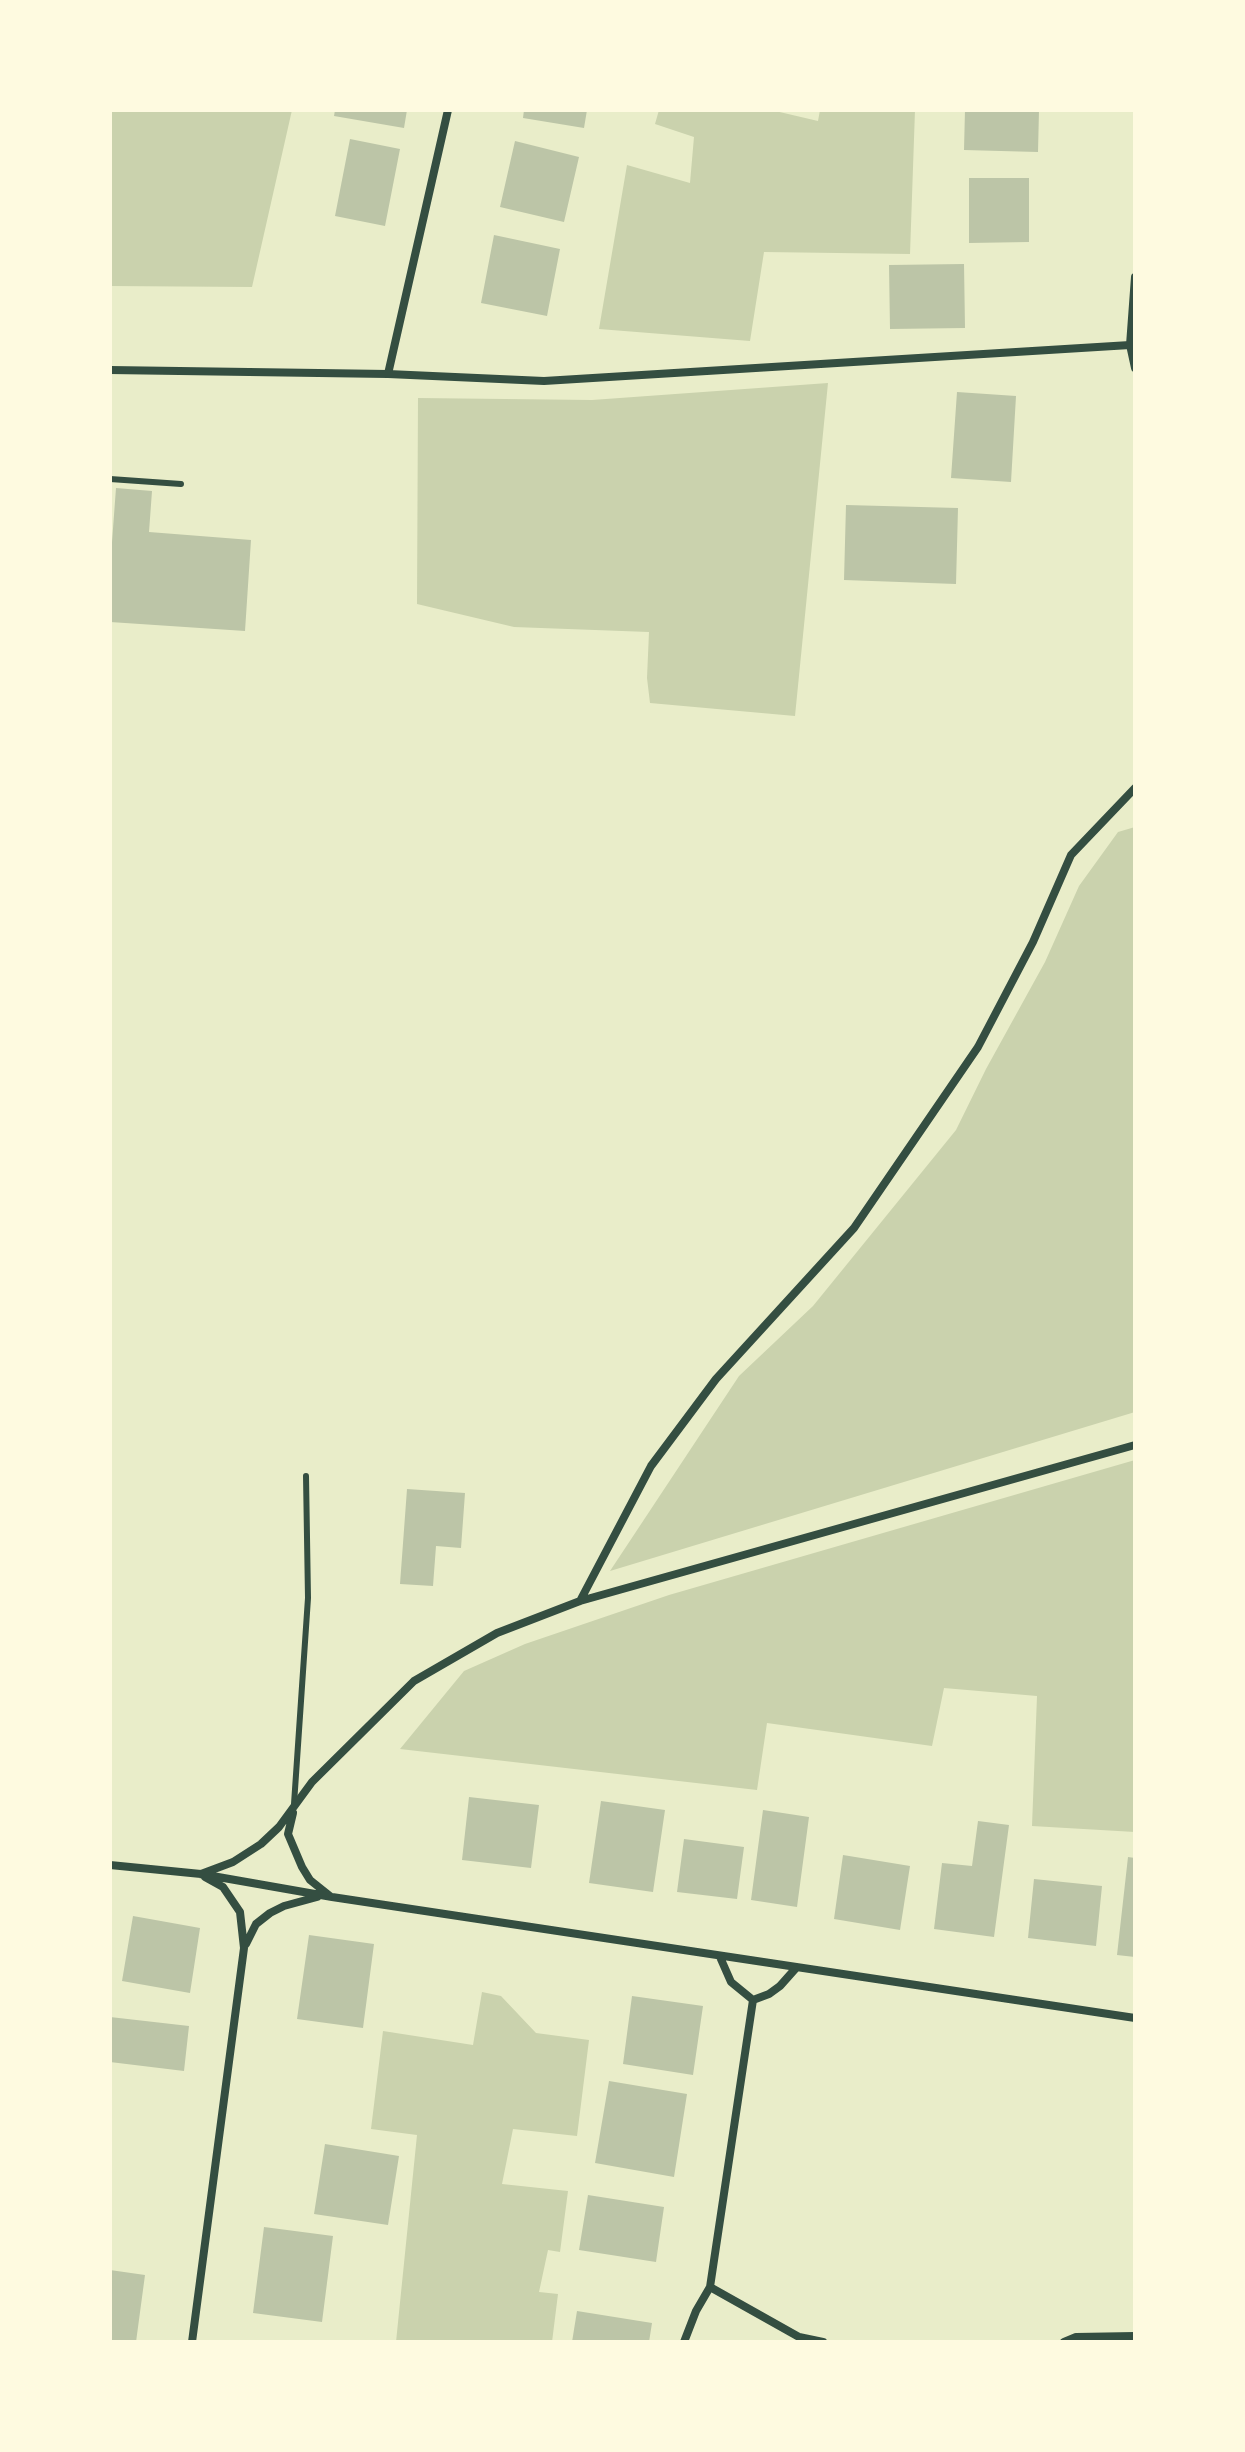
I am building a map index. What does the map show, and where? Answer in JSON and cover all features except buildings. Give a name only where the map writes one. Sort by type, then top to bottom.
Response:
[{"type":"street","points":[[388,374],[448,110]]},
{"type":"street","points":[[1135,277],[1130,345],[1135,368]]},
{"type":"street","points":[[110,370],[388,374],[544,381],[1130,345]]},
{"type":"street","points":[[580,1601],[651,1466],[716,1379],[854,1228],[978,1047],[1033,942],[1071,855],[1135,788]]},
{"type":"street","points":[[201,1874],[233,1862],[261,1844],[294,1808],[312,1782],[414,1681],[497,1633],[580,1601],[1135,1445]]},
{"type":"street","points":[[294,1808],[288,1834],[310,1880],[327,1896]]},
{"type":"street","points":[[110,1865],[201,1874],[720,1957],[1135,2018]]},
{"type":"street","points":[[192,2342],[244,1948],[240,1912],[223,1887],[201,1874]]},
{"type":"street","points":[[244,1948],[256,1924],[270,1913],[284,1906],[327,1896]]},
{"type":"street","points":[[720,1957],[731,1982],[753,2000]]},
{"type":"street","points":[[753,2000],[780,1986],[796,1968]]},
{"type":"street","points":[[684,2342],[710,2287],[753,2000]]},
{"type":"street","points":[[710,2287],[799,2337],[823,2342]]},
{"type":"street","points":[[1064,2342],[1076,2337],[1135,2336]]},
{"type":"lane","points":[[110,479],[181,484]]},
{"type":"lane","points":[[294,1808],[308,1598],[306,1476]]},
{"type":"green space","points":[[110,110],[292,110],[252,287],[110,286]]},
{"type":"green space","points":[[659,110],[771,110],[818,121],[820,110],[915,110],[910,254],[764,252],[750,341],[599,329],[627,165],[690,183],[694,137],[655,124]]},
{"type":"green space","points":[[828,383],[795,716],[650,703],[647,678],[649,632],[514,627],[417,604],[418,398],[592,400]]},
{"type":"green space","points":[[1135,827],[1135,1412],[610,1571],[739,1376],[813,1306],[956,1130],[1045,962],[1079,886],[1118,832]]},
{"type":"green space","points":[[1135,1460],[1135,1832],[1032,1826],[1037,1696],[944,1688],[932,1746],[767,1723],[757,1790],[400,1749],[464,1671],[525,1644],[669,1595]]},
{"type":"green space","points":[[482,1992],[501,1996],[536,2033],[589,2040],[577,2136],[513,2129],[502,2184],[568,2191],[560,2252],[548,2250],[539,2292],[558,2294],[552,2342],[396,2342],[417,2135],[371,2129],[383,2031],[473,2045]]}]
